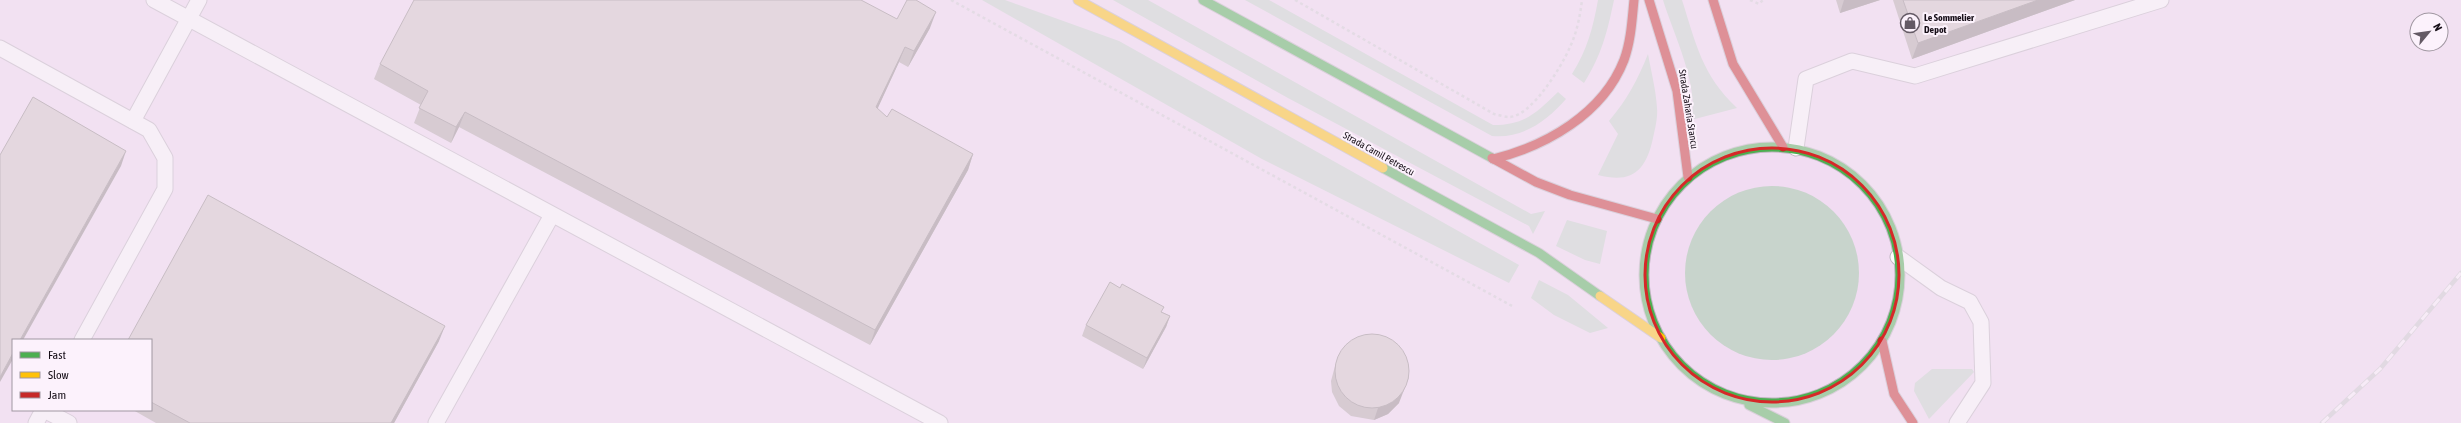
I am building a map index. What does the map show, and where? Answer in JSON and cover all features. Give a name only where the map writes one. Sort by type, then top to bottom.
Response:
[{"type":"main road","name":"Strada Camil Petrescu","points":[[1078,0],[1539,253],[1661,338]]},
{"type":"main road","points":[[1203,0],[1536,182],[1570,195],[1657,219]]},
{"type":"main road","points":[[1493,159],[1513,154],[1558,133],[1588,111],[1612,84],[1624,61],[1630,37],[1634,0]]},
{"type":"main road","name":"Strada Zaharia Stancu","points":[[1649,0],[1668,54],[1677,91],[1688,177]]},
{"type":"main road","points":[[1713,0],[1733,64],[1789,148]]},
{"type":"main road","points":[[1734,397],[1757,402],[1782,403],[1806,399],[1829,390],[1849,377],[1867,361],[1882,341],[1894,315],[1899,286],[1898,257],[1891,228],[1877,203],[1858,181],[1835,164],[1789,148],[1756,148],[1731,154],[1708,163],[1688,177],[1670,197],[1657,219],[1648,242],[1644,266],[1647,297],[1651,315],[1661,338],[1675,358],[1692,374],[1712,388],[1734,397],[1785,423]]},
{"type":"main road","points":[[1882,341],[1894,394],[1913,423]]},
{"type":"lane","points":[[154,0],[188,20],[940,423]]},
{"type":"lane","points":[[133,121],[199,0]]},
{"type":"lane","points":[[1789,148],[1806,79],[1852,61],[1915,76],[2162,0]]},
{"type":"lane","points":[[0,48],[149,130],[165,158],[166,189],[83,339]]},
{"type":"lane","points":[[436,423],[552,215]]},
{"type":"lane","points":[[1898,257],[1942,288],[1970,302],[1981,322],[1983,383],[1958,423]]},
{"type":"lane","points":[[36,423],[42,411]]},
{"type":"lane","points":[[45,411],[69,423]]},
{"type":"path","points":[[951,0],[1514,307]]},
{"type":"path","points":[[1295,0],[1494,114],[1510,117],[1520,113],[1536,101],[1556,71],[1570,48],[1578,23],[1582,0]]},
{"type":"path","points":[[1750,0],[1759,4],[1763,0]]},
{"type":"highlighted area","points":[[1756,148],[1796,148],[1835,164],[1858,181],[1877,203],[1891,228],[1898,257],[1899,286],[1894,315],[1882,341],[1867,361],[1829,390],[1782,403],[1734,397],[1692,374],[1661,338],[1645,291],[1644,266],[1648,242],[1669,197],[1708,163]]},
{"type":"shaded area","points":[[0,0],[2461,0],[2461,423],[0,423]]},
{"type":"shaded area","points":[[982,0],[1005,0],[1119,41],[1519,265],[1509,283],[1262,159]]},
{"type":"shaded area","points":[[1113,0],[1148,0],[1531,214],[1545,211],[1533,234],[1529,226],[1288,98]]},
{"type":"shaded area","points":[[1245,0],[1269,0],[1493,125],[1514,123],[1522,120],[1536,112],[1558,92],[1566,99],[1551,114],[1533,127],[1514,135],[1492,136]]},
{"type":"shaded area","points":[[1598,0],[1614,0],[1600,53],[1584,83],[1572,74],[1582,56],[1589,38]]},
{"type":"shaded area","points":[[1663,0],[1682,0],[1696,45],[1708,71],[1725,96],[1737,108],[1691,120],[1693,107],[1689,76]]},
{"type":"shaded area","points":[[1648,54],[1655,87],[1657,112],[1653,138],[1646,159],[1636,172],[1628,176],[1620,178],[1598,175],[1618,134],[1609,121],[1632,89]]},
{"type":"shaded area","points":[[1781,186],[1805,192],[1821,200],[1834,211],[1845,224],[1853,240],[1858,256],[1858,290],[1853,306],[1845,322],[1834,335],[1821,346],[1797,357],[1781,360],[1763,360],[1747,357],[1723,346],[1710,335],[1699,322],[1691,306],[1686,290],[1685,264],[1688,248],[1699,224],[1710,211],[1723,200],[1739,192],[1755,187]]},
{"type":"shaded area","points":[[1567,220],[1607,231],[1600,264],[1585,260],[1556,246]]},
{"type":"shaded area","points":[[1539,280],[1568,295],[1608,328],[1590,333],[1554,315],[1531,298]]},
{"type":"shaded area","points":[[1932,369],[1972,369],[1974,372],[1929,419],[1914,391],[1915,383]]},
{"type":"building","points":[[414,0],[861,0],[897,19],[907,0],[916,0],[936,12],[914,51],[905,47],[876,107],[887,117],[892,109],[973,154],[875,330],[465,112],[456,127],[419,108],[428,91],[380,64]]},
{"type":"building","points":[[1903,0],[2038,0],[1918,43]]},
{"type":"building","points":[[33,97],[126,151],[21,339],[12,339],[12,355],[0,377],[0,155]]},
{"type":"building","points":[[208,195],[445,326],[391,423],[190,423],[152,403],[152,339],[129,339]]},
{"type":"building","points":[[1110,282],[1120,288],[1122,284],[1164,307],[1161,312],[1170,316],[1147,358],[1086,325]]},
{"type":"building","points":[[1372,334],[1386,337],[1398,345],[1406,357],[1409,371],[1406,385],[1398,397],[1386,405],[1372,408],[1358,405],[1346,397],[1338,385],[1335,371],[1338,357],[1346,345],[1358,337]]},
{"type":"railway","points":[[2322,423],[2380,369],[2461,273]]},
{"type":"traffic: fast","points":[[1203,0],[1492,158]]},
{"type":"traffic: fast","points":[[1772,147],[1809,153],[1832,162],[1853,176],[1871,194],[1885,215],[1890,226],[1897,250],[1900,275],[1894,312],[1885,335],[1871,356],[1853,374],[1832,388],[1821,393],[1797,400],[1772,403],[1735,397],[1712,388],[1691,374],[1673,356],[1659,335],[1654,324],[1647,300],[1644,275],[1650,238],[1659,215],[1673,194],[1691,176],[1712,162],[1723,157],[1747,150],[1772,147]]},
{"type":"traffic: fast","points":[[1383,168],[1539,253],[1600,296]]},
{"type":"traffic: fast","points":[[1749,405],[1785,423]]},
{"type":"traffic: slow","points":[[1078,0],[1383,168]]},
{"type":"traffic: slow","points":[[1600,296],[1661,338]]},
{"type":"traffic: jam","points":[[1493,159],[1533,146],[1552,136],[1587,112],[1602,96],[1615,79],[1624,60],[1630,38],[1634,0]]},
{"type":"traffic: jam","points":[[1649,0],[1677,91],[1688,177]]},
{"type":"traffic: jam","points":[[1713,0],[1733,64],[1783,147]]},
{"type":"traffic: jam","points":[[1492,158],[1536,182],[1570,195],[1657,219]]},
{"type":"traffic: jam","points":[[1882,341],[1894,394],[1913,423]]},
{"type":"place","name":"Le Sommelier Depot","points":[[1910,23]]}]
